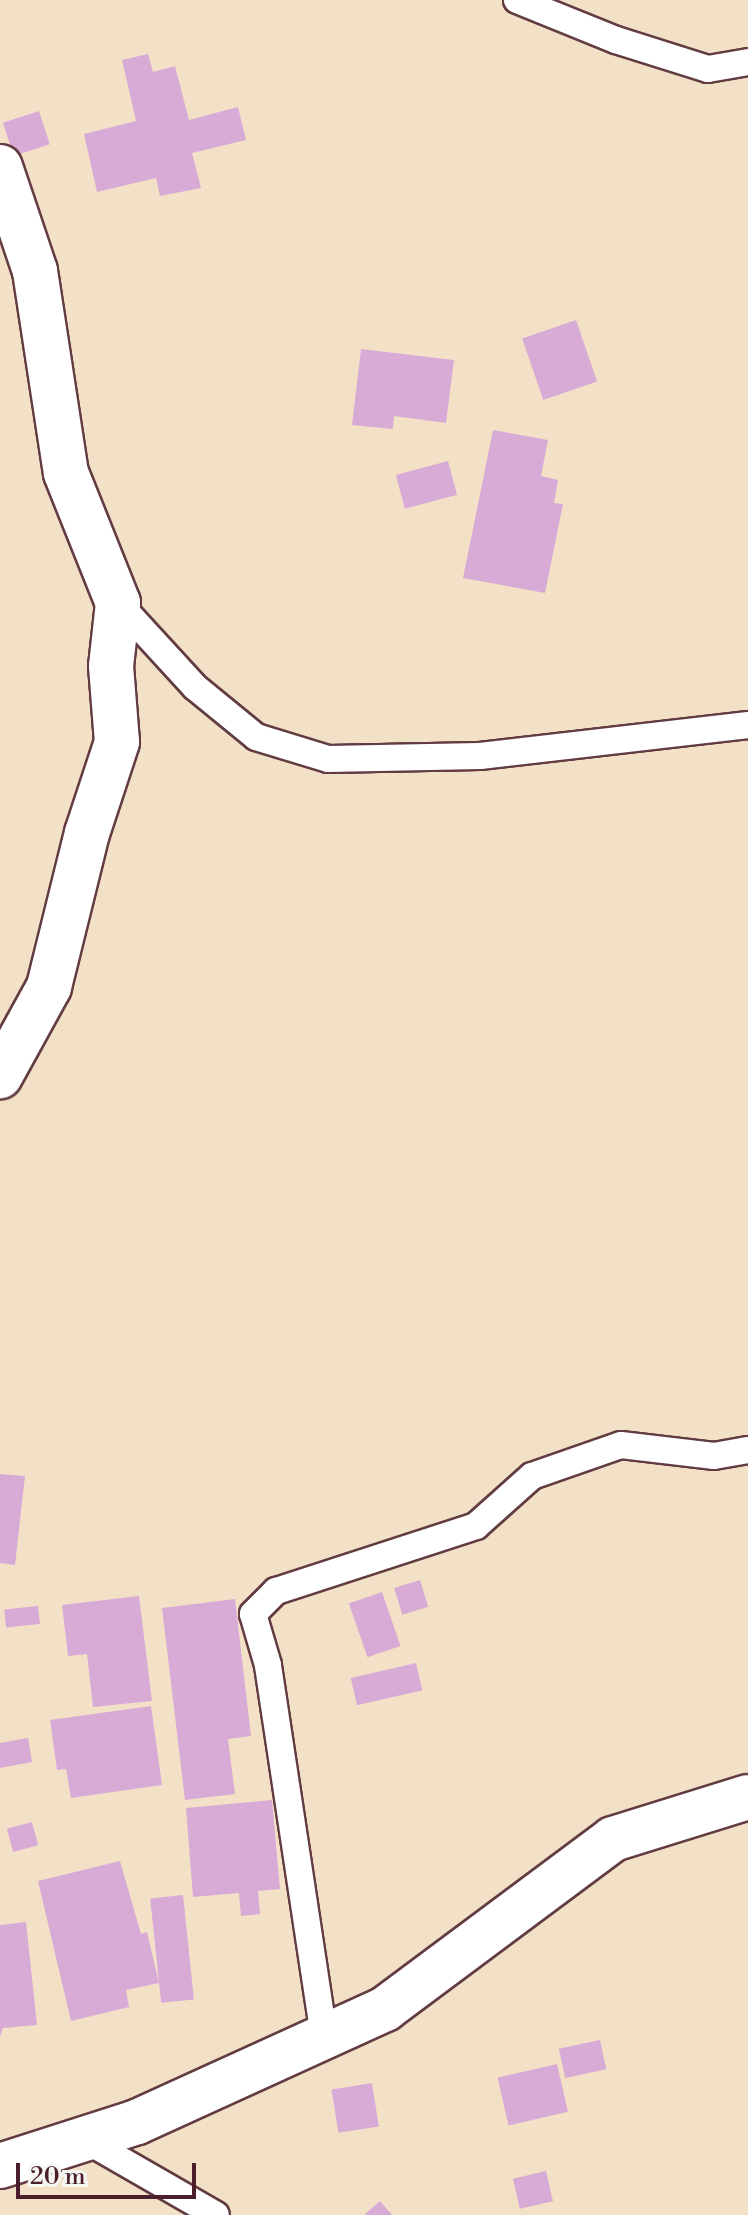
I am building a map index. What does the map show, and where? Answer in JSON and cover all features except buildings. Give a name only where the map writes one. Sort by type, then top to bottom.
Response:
[{"type":"street","points":[[0,167],[35,271],[66,473],[118,603],[111,666],[117,742],[87,833],[49,987],[0,1076]]},
{"type":"street","points":[[0,2166],[137,2122],[385,2009],[613,1839],[748,1797]]},
{"type":"lane","points":[[517,0],[616,40],[708,69],[748,62]]},
{"type":"lane","points":[[118,603],[195,687],[256,737],[328,759],[480,756],[748,725]]},
{"type":"lane","points":[[324,2036],[268,1665],[253,1614],[276,1591],[476,1526],[532,1476],[621,1445],[714,1456],[748,1450]]},
{"type":"lane","points":[[84,2139],[216,2215]]}]
